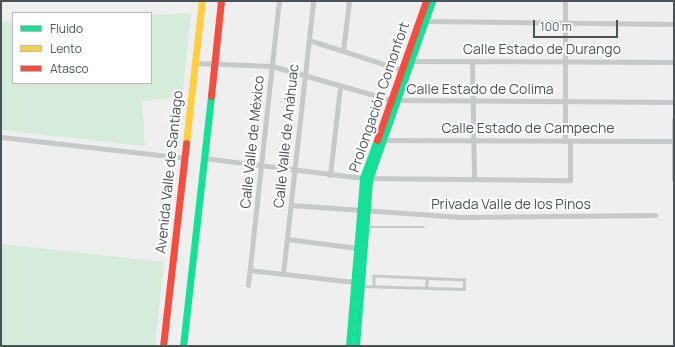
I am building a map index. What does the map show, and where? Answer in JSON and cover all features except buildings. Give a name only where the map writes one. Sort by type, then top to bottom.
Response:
[{"type":"main road","name":"Avenida Valle de Santiago","points":[[163,346],[202,1]]},
{"type":"main road","points":[[183,346],[221,1]]},
{"type":"main road","name":"Prolongación Comonfort","points":[[366,178],[383,140],[402,70],[426,1]]},
{"type":"main road","name":"Prolongación Comonfort","points":[[349,346],[357,248],[363,213],[366,178],[394,100],[411,61],[432,1]]},
{"type":"main road","name":"Prolongación Comonfort","points":[[356,346],[366,227],[363,213]]},
{"type":"street","name":"Calle Valle de México","points":[[248,285],[279,1]]},
{"type":"street","name":"Calle Valle de Anáhuac","points":[[283,274],[313,1]]},
{"type":"street","points":[[343,51],[349,1]]},
{"type":"street","points":[[204,158],[294,172],[366,178],[570,180],[565,102],[565,1]]},
{"type":"street","points":[[425,21],[674,24]]},
{"type":"street","points":[[309,40],[402,70]]},
{"type":"street","name":"Calle Estado de Durango","points":[[411,61],[674,62]]},
{"type":"street","points":[[472,61],[474,179]]},
{"type":"street","name":"Calle Estado de Colima","points":[[195,63],[272,66],[340,87],[394,100],[674,102]]},
{"type":"street","points":[[330,175],[340,87]]},
{"type":"street","points":[[674,119],[674,179]]},
{"type":"street","points":[[1,137],[184,158]]},
{"type":"street","name":"Calle Estado de Campeche","points":[[383,140],[674,141]]},
{"type":"street","name":"Privada Valle de los Pinos","points":[[291,205],[363,213],[493,218],[655,215]]},
{"type":"street","points":[[287,239],[357,248]]},
{"type":"street","points":[[250,270],[354,282]]},
{"type":"lane","points":[[366,227],[424,227]]},
{"type":"lane","points":[[361,286],[464,289],[464,280],[374,276],[374,286]]},
{"type":"lane","points":[[426,278],[426,288]]},
{"type":"green space","points":[[191,13],[182,97],[142,101],[145,146],[1,130],[1,22],[12,21],[12,84],[152,84],[152,15]]},
{"type":"green space","points":[[1,244],[164,262],[155,346],[1,346]]},
{"type":"traffic: fast","points":[[356,346],[369,179],[432,1]]},
{"type":"traffic: fast","points":[[183,346],[211,96]]},
{"type":"traffic: fast","points":[[349,346],[363,178],[377,140]]},
{"type":"traffic: slow","points":[[186,143],[202,1]]},
{"type":"traffic: jam","points":[[211,96],[221,1]]},
{"type":"traffic: jam","points":[[377,140],[426,1]]},
{"type":"traffic: jam","points":[[163,346],[186,143]]}]
